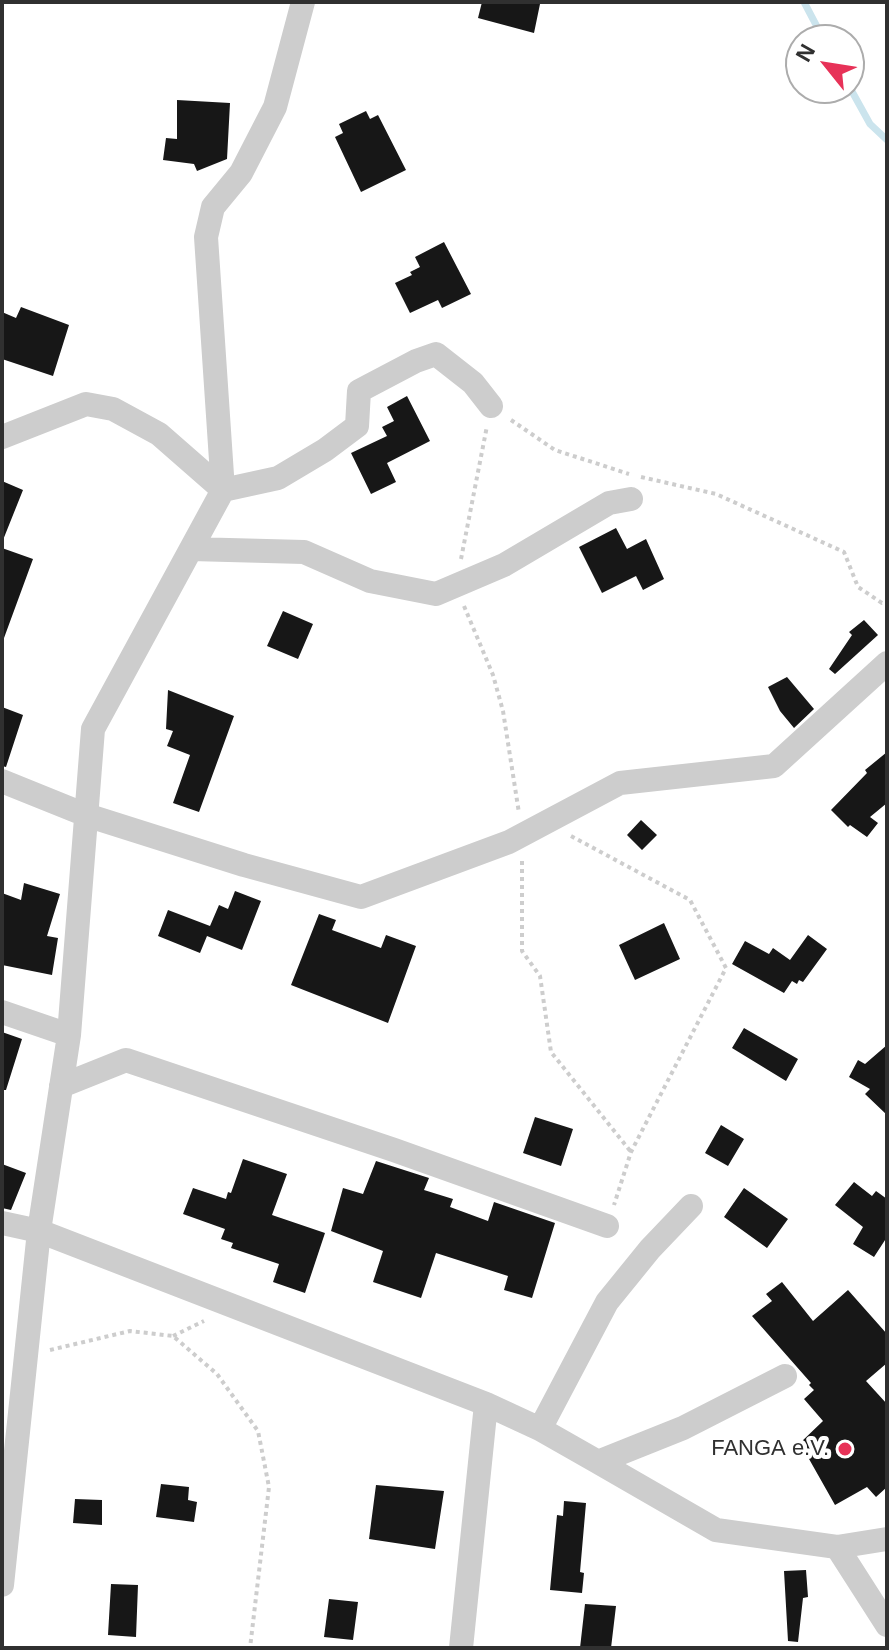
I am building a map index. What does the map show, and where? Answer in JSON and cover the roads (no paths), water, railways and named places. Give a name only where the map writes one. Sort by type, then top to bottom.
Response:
[{"type":"street","points":[[2,1585],[39,1231],[69,1035],[93,729],[223,490],[206,237],[213,207],[241,173],[275,107],[303,2]]},
{"type":"street","points":[[223,490],[278,478],[325,450],[357,426],[359,391],[436,354],[473,383],[491,406]]},
{"type":"street","points":[[2,437],[86,404],[113,409],[159,434],[223,490]]},
{"type":"street","points":[[191,549],[304,552],[370,581],[436,594],[504,565],[609,503],[631,499]]},
{"type":"street","points":[[2,781],[86,815],[244,865],[361,897],[530,831],[620,783],[774,766],[887,663]]},
{"type":"street","points":[[2,1012],[69,1035]]},
{"type":"street","points":[[61,1086],[126,1060],[607,1226]]},
{"type":"street","points":[[540,1429],[607,1302],[650,1249],[691,1206]]},
{"type":"street","points":[[2,1223],[39,1231],[486,1404],[540,1429],[716,1530],[837,1547],[887,1539]]},
{"type":"street","points":[[598,1462],[683,1428],[785,1376]]},
{"type":"street","points":[[461,1648],[486,1404]]},
{"type":"street","points":[[837,1547],[887,1625]]},
{"type":"waterway","points":[[804,2],[816,24]]},
{"type":"waterway","points":[[859,104],[870,124],[887,140]]},
{"type":"place","name":"FANGA e.V.","points":[[845,1449]]}]
